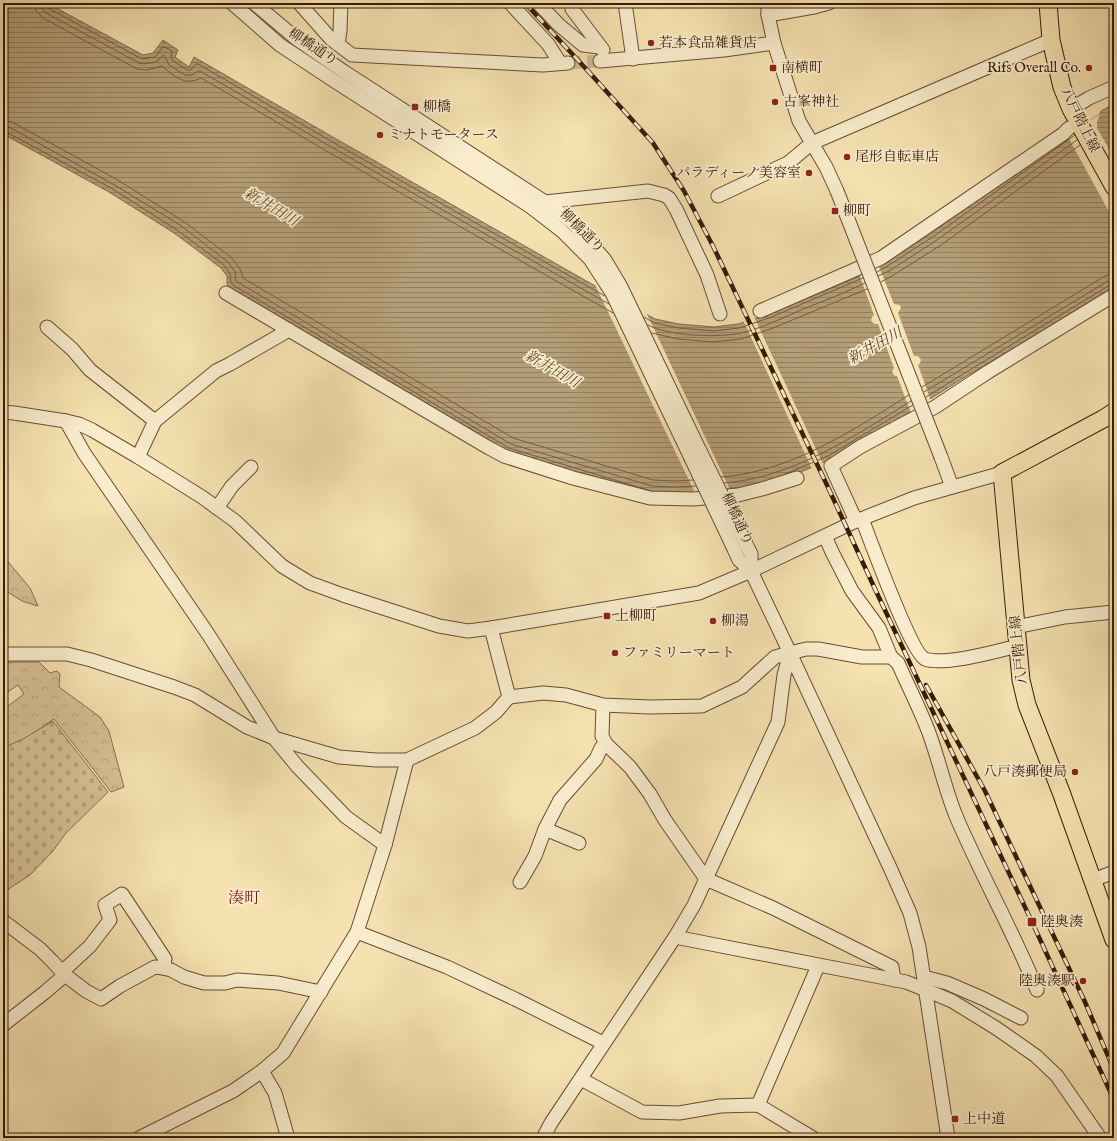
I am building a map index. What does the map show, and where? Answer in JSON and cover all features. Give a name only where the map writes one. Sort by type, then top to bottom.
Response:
[{"type":"main road","name":"八戸階上線","points":[[1048,3],[1051,40],[1062,87],[1071,110],[1074,126],[1114,187]]},
{"type":"main road","points":[[1002,473],[1114,412]]},
{"type":"main road","name":"八戸階上線","points":[[1002,473],[1021,680],[1027,705],[1061,792],[1114,940]]},
{"type":"street","name":"柳橋通り","points":[[232,3],[280,45],[531,207],[567,226],[612,293],[739,560],[751,571]]},
{"type":"street","name":"柳橋通り","points":[[254,3],[298,40],[343,71],[545,202],[567,226],[605,260],[620,285],[751,554],[751,571]]},
{"type":"street","points":[[299,3],[331,39],[352,55],[543,65],[564,63],[510,3]]},
{"type":"street","points":[[338,44],[341,3]]},
{"type":"street","points":[[538,3],[559,25],[583,45],[599,47]]},
{"type":"street","points":[[571,3],[572,9],[599,47],[606,61],[724,50],[774,43]]},
{"type":"street","points":[[625,3],[633,59]]},
{"type":"street","points":[[829,3],[814,7],[768,9],[774,43],[799,121],[826,166],[837,191],[952,487]]},
{"type":"street","points":[[718,196],[788,163],[812,143],[1051,40]]},
{"type":"street","points":[[336,82],[352,55]]},
{"type":"street","points":[[1071,110],[1089,98],[1114,87]]},
{"type":"street","points":[[760,310],[880,258],[1074,126]]},
{"type":"street","points":[[545,202],[648,191],[664,195],[669,198],[676,209],[707,275],[720,314]]},
{"type":"street","points":[[226,293],[504,456],[573,478],[650,498],[693,499],[738,495],[797,478]]},
{"type":"street","points":[[1018,646],[967,658],[949,660],[936,661],[925,659],[920,655],[902,621],[859,520],[831,466],[860,447],[935,407],[988,372],[1114,295]]},
{"type":"street","points":[[47,327],[72,349],[90,370],[155,421]]},
{"type":"street","points":[[138,457],[155,421],[216,371],[289,330]]},
{"type":"street","points":[[3,412],[66,421],[79,424],[92,430],[138,457],[217,508],[235,521],[282,566],[310,583],[439,626],[468,631],[700,592],[751,571],[859,520],[914,498],[1002,473]]},
{"type":"street","points":[[66,421],[84,453],[208,634],[274,738],[297,766],[346,817],[385,845]]},
{"type":"street","points":[[217,508],[232,486],[251,467]]},
{"type":"street","points":[[825,536],[852,591],[878,628],[891,657],[898,663],[929,733],[956,815],[1037,990]]},
{"type":"street","points":[[751,571],[886,858],[910,913],[919,947],[948,1138]]},
{"type":"street","points":[[1016,627],[1065,617],[1114,612]]},
{"type":"street","points":[[491,628],[509,697]]},
{"type":"street","points":[[3,655],[67,654],[91,660],[195,695],[247,727],[274,738],[338,757],[376,760],[408,760],[475,728],[496,712],[509,697],[543,693],[566,695],[603,705],[650,707],[702,706],[742,687],[775,657],[790,653],[806,649],[818,649],[862,657],[891,657]]},
{"type":"street","points":[[543,1138],[551,1123],[603,1043],[675,937],[694,905],[778,722],[784,676],[790,653]]},
{"type":"street","points":[[603,705],[602,736],[606,744],[630,767],[650,794],[665,820],[706,879],[773,908],[892,967],[894,980]]},
{"type":"street","points":[[520,882],[560,800],[596,759],[601,748],[606,744]]},
{"type":"street","points":[[139,1138],[233,1091],[262,1071],[283,1053],[357,932],[385,845],[408,760]]},
{"type":"street","points":[[545,829],[579,842]]},
{"type":"street","points":[[1093,880],[1114,872]]},
{"type":"street","points":[[3,1025],[44,993],[90,946],[110,920],[105,906],[122,894],[165,959],[163,968]]},
{"type":"street","points":[[3,921],[40,949],[64,973],[86,991],[101,999],[120,986],[155,967],[171,970],[184,977],[204,983],[225,983],[237,980],[278,983],[321,992]]},
{"type":"street","points":[[357,932],[447,967],[603,1043]]},
{"type":"street","points":[[675,937],[894,980],[906,982],[948,983],[1021,1018]]},
{"type":"street","points":[[758,1105],[818,966]]},
{"type":"street","points":[[925,983],[996,1028],[1036,1056],[1057,1076],[1100,1138]]},
{"type":"street","points":[[262,1071],[275,1093],[288,1138]]},
{"type":"street","points":[[581,1079],[642,1112],[679,1113],[720,1106],[758,1105],[813,1138]]},
{"type":"green space","points":[[3,553],[4,557],[30,588],[38,606],[22,601],[3,589]]},
{"type":"green space","points":[[14,662],[39,662],[50,673],[57,671],[60,674],[59,687],[100,717],[109,731],[124,787],[111,792],[54,719],[3,754],[3,710],[24,694],[18,685],[3,695],[3,664]]},
{"type":"green space","points":[[53,721],[108,792],[65,834],[53,851],[30,875],[10,888],[3,895],[3,748],[23,739]]},
{"type":"water","name":"新井田川","points":[[3,3],[47,3],[143,55],[153,53],[163,40],[178,50],[175,57],[189,67],[194,57],[655,319],[679,324],[714,327],[738,324],[767,315],[853,279],[884,264],[932,233],[1067,135],[1100,114],[1101,111],[1114,104],[1114,288],[830,460],[798,473],[740,491],[651,495],[507,452],[230,288],[227,284],[227,276],[221,268],[174,233],[109,192],[3,134]]},
{"type":"pier","points":[[1100,114],[1097,122],[1097,128],[1114,158],[1114,221],[1067,135]]},
{"type":"pier","points":[[878,264],[894,304],[900,305],[901,308],[898,313],[914,356],[919,357],[921,360],[918,365],[931,401],[911,413],[897,376],[895,376],[892,372],[894,368],[878,324],[875,324],[871,320],[874,315],[859,274]]},
{"type":"pier","points":[[594,283],[646,312],[732,494],[697,497]]},
{"type":"pier","points":[[754,317],[823,464],[812,469],[743,320]]},
{"type":"tunnel","points":[[568,63],[600,61]]},
{"type":"railway","points":[[525,3],[653,143],[684,191],[713,246],[826,483],[1114,1100]]},
{"type":"railway","points":[[926,685],[985,791],[1085,1002],[1114,1070]]},
{"type":"place","name":"若本食品雑貨店","points":[[651,43]]},
{"type":"place","name":"南横町","points":[[773,68]]},
{"type":"place","name":"Rifs Overall Co.","points":[[1089,68]]},
{"type":"place","name":"古峯神社","points":[[775,102]]},
{"type":"place","name":"柳橋","points":[[415,107]]},
{"type":"place","name":"ミナトモータース","points":[[380,135]]},
{"type":"place","name":"尾形自転車店","points":[[847,157]]},
{"type":"place","name":"パラディーノ美容室","points":[[809,173]]},
{"type":"place","name":"柳町","points":[[835,211]]},
{"type":"place","name":"上柳町","points":[[607,616]]},
{"type":"place","name":"柳湯","points":[[713,621]]},
{"type":"place","name":"ファミリーマート","points":[[615,653]]},
{"type":"place","name":"八戸湊郵便局","points":[[1075,772]]},
{"type":"place","name":"陸奥湊","points":[[1032,922]]},
{"type":"place","name":"陸奥湊駅","points":[[1083,981]]},
{"type":"place","name":"上中道","points":[[955,1119]]},
{"type":"district","name":"湊町","points":[[244,899]]}]
